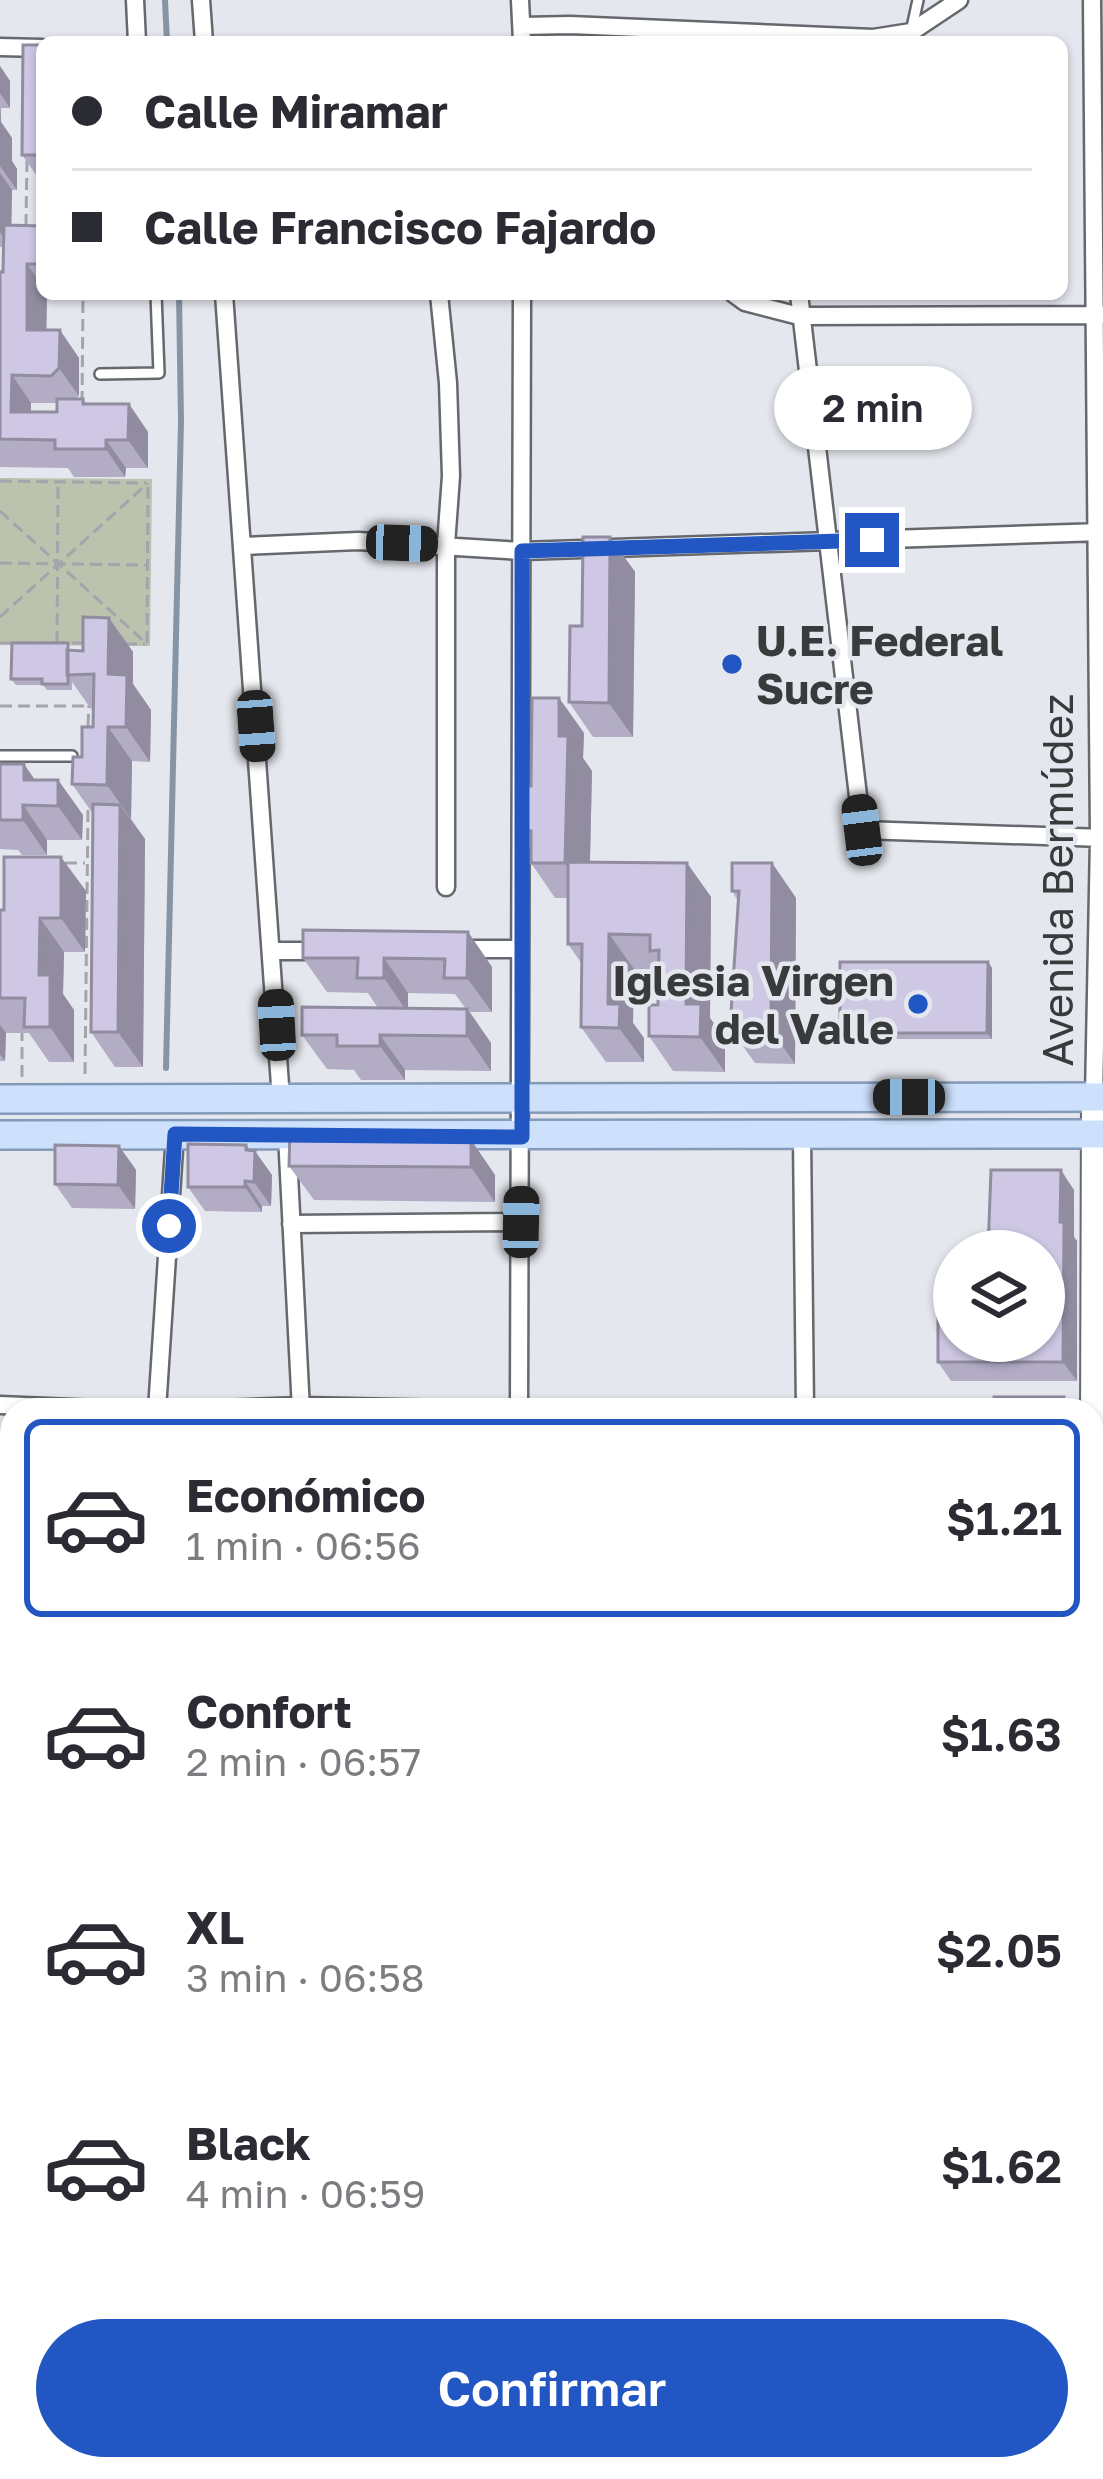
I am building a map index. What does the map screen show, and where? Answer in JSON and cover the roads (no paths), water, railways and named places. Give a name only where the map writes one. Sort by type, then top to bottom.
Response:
[{"type":"main road","points":[[11,1099],[1098,1097]]},
{"type":"main road","points":[[0,1135],[1098,1134]]},
{"type":"street","points":[[135,0],[137,36]]},
{"type":"street","points":[[201,0],[204,36]]},
{"type":"street","points":[[520,0],[522,34],[570,25],[736,36]]},
{"type":"street","points":[[886,36],[911,32],[959,0]]},
{"type":"street","name":"Avenida Bermúdez","points":[[1092,0],[1099,315],[1101,838],[1092,1398]]},
{"type":"street","points":[[0,47],[36,47]]},
{"type":"street","points":[[224,300],[281,1100]]},
{"type":"street","points":[[439,300],[450,453],[446,887]]},
{"type":"street","points":[[519,1398],[522,300]]},
{"type":"street","points":[[742,300],[799,316],[1099,315]]},
{"type":"street","points":[[799,300],[862,830],[1101,838]]},
{"type":"street","points":[[243,546],[358,541],[522,551],[1099,532]]},
{"type":"street","points":[[430,950],[520,949]]},
{"type":"street","points":[[273,951],[340,950]]},
{"type":"street","points":[[158,1398],[175,1134]]},
{"type":"street","points":[[287,1135],[300,1398]]},
{"type":"street","points":[[802,1136],[805,1398]]},
{"type":"street","points":[[291,1224],[521,1222]]},
{"type":"lane","points":[[911,32],[918,0]]},
{"type":"lane","points":[[100,374],[159,373],[156,300]]},
{"type":"lane","points":[[0,756],[72,756]]},
{"type":"waterway","points":[[165,0],[167,36]]},
{"type":"waterway","points":[[166,1068],[181,421],[179,300]]},
{"type":"place","name":"U.E. Federal Sucre","points":[[732,664]]},
{"type":"place","name":"Iglesia Virgen del Valle","points":[[918,1004]]}]
